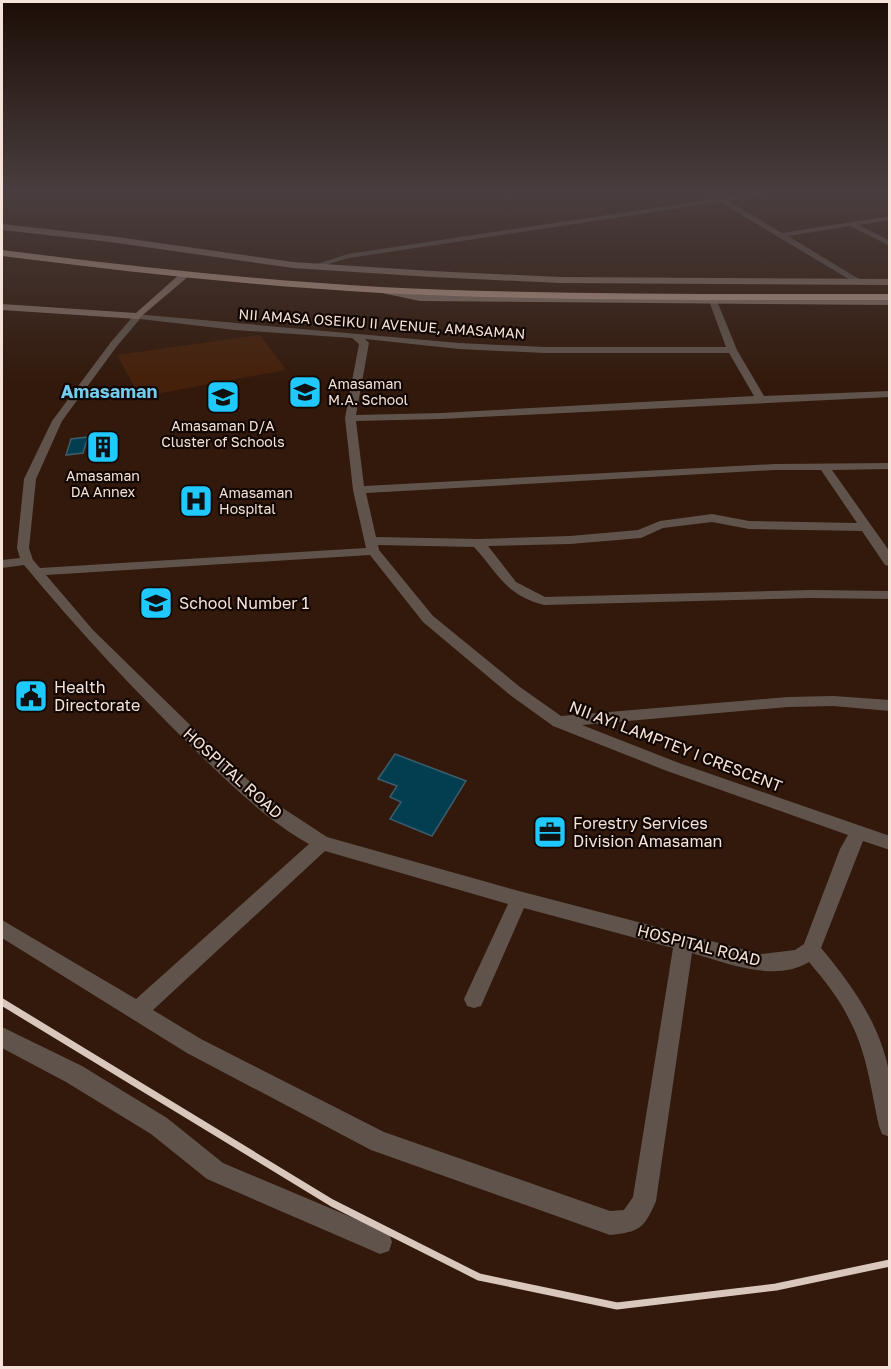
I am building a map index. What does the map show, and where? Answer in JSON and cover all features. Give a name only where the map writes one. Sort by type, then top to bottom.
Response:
[{"type":"highway","points":[[26,256],[185,275],[381,290],[607,296],[890,297]]},
{"type":"highway","points":[[103,256],[253,272],[456,285],[890,289]]},
{"type":"main road","points":[[234,256],[315,266],[560,280],[890,282]]},
{"type":"main road","points":[[2,307],[138,316],[185,275]]},
{"type":"main road","points":[[381,290],[420,298],[890,302]]},
{"type":"street","points":[[315,266],[349,256]]},
{"type":"street","points":[[817,256],[860,282]]},
{"type":"street","points":[[713,300],[732,350],[761,399]]},
{"type":"street","points":[[31,567],[23,548],[30,479],[57,421],[114,344],[138,316]]},
{"type":"street","name":"NII AMASA OSEIKU II AVENUE, AMASAMAN","points":[[138,316],[459,346],[544,350],[732,350]]},
{"type":"street","name":"NII AYI LAMPTEY I CRESCENT","points":[[356,337],[364,343],[350,418],[359,490],[372,546],[428,618],[514,691],[559,722],[612,744],[890,843]]},
{"type":"street","points":[[350,418],[441,416],[890,394]]},
{"type":"street","points":[[359,490],[824,466],[890,466]]},
{"type":"street","points":[[824,466],[890,562]]},
{"type":"street","points":[[2,564],[31,567],[372,546],[570,540],[641,534],[660,525],[680,520],[712,518],[748,525],[865,526]]},
{"type":"street","points":[[478,543],[511,586],[523,595],[544,601],[811,594],[890,596]]},
{"type":"street","name":"HOSPITAL ROAD","points":[[31,567],[152,699],[225,769],[266,806],[299,830],[322,843],[519,899],[761,963],[798,958],[811,950]]},
{"type":"street","points":[[559,722],[788,702],[833,701],[890,706]]},
{"type":"street","points":[[858,833],[849,849],[811,950],[842,988],[862,1022],[874,1056],[890,1126]]},
{"type":"street","points":[[137,1011],[322,843]]},
{"type":"street","points":[[474,999],[519,899]]},
{"type":"street","points":[[2,928],[194,1046],[379,1142],[610,1223],[631,1221],[644,1201],[684,942]]},
{"type":"street","points":[[2,1037],[74,1074],[159,1126],[215,1171],[380,1242]]},
{"type":"shaded area","points":[[260,335],[286,370],[140,397],[117,355]]},
{"type":"building","points":[[88,437],[83,453],[66,455],[71,439]]},
{"type":"building","points":[[395,754],[466,781],[432,836],[390,819],[401,802],[390,797],[397,786],[378,779]]},
{"type":"railway","points":[[2,1002],[332,1203],[479,1277],[617,1306],[776,1287],[890,1263]]},
{"type":"place","name":"Amasaman M.A. School","points":[[305,392]]},
{"type":"place","name":"Amasaman D/A Cluster of Schools","points":[[223,397]]},
{"type":"place","name":"Amasaman DA Annex","points":[[103,447]]},
{"type":"place","name":"Amasaman Hospital","points":[[196,501]]},
{"type":"place","name":"School Number 1","points":[[156,603]]},
{"type":"place","name":"Health Directorate","points":[[31,696]]},
{"type":"place","name":"Forestry Services Division Amasaman","points":[[550,832]]},
{"type":"district","name":"Amasaman","points":[[109,392]]}]
